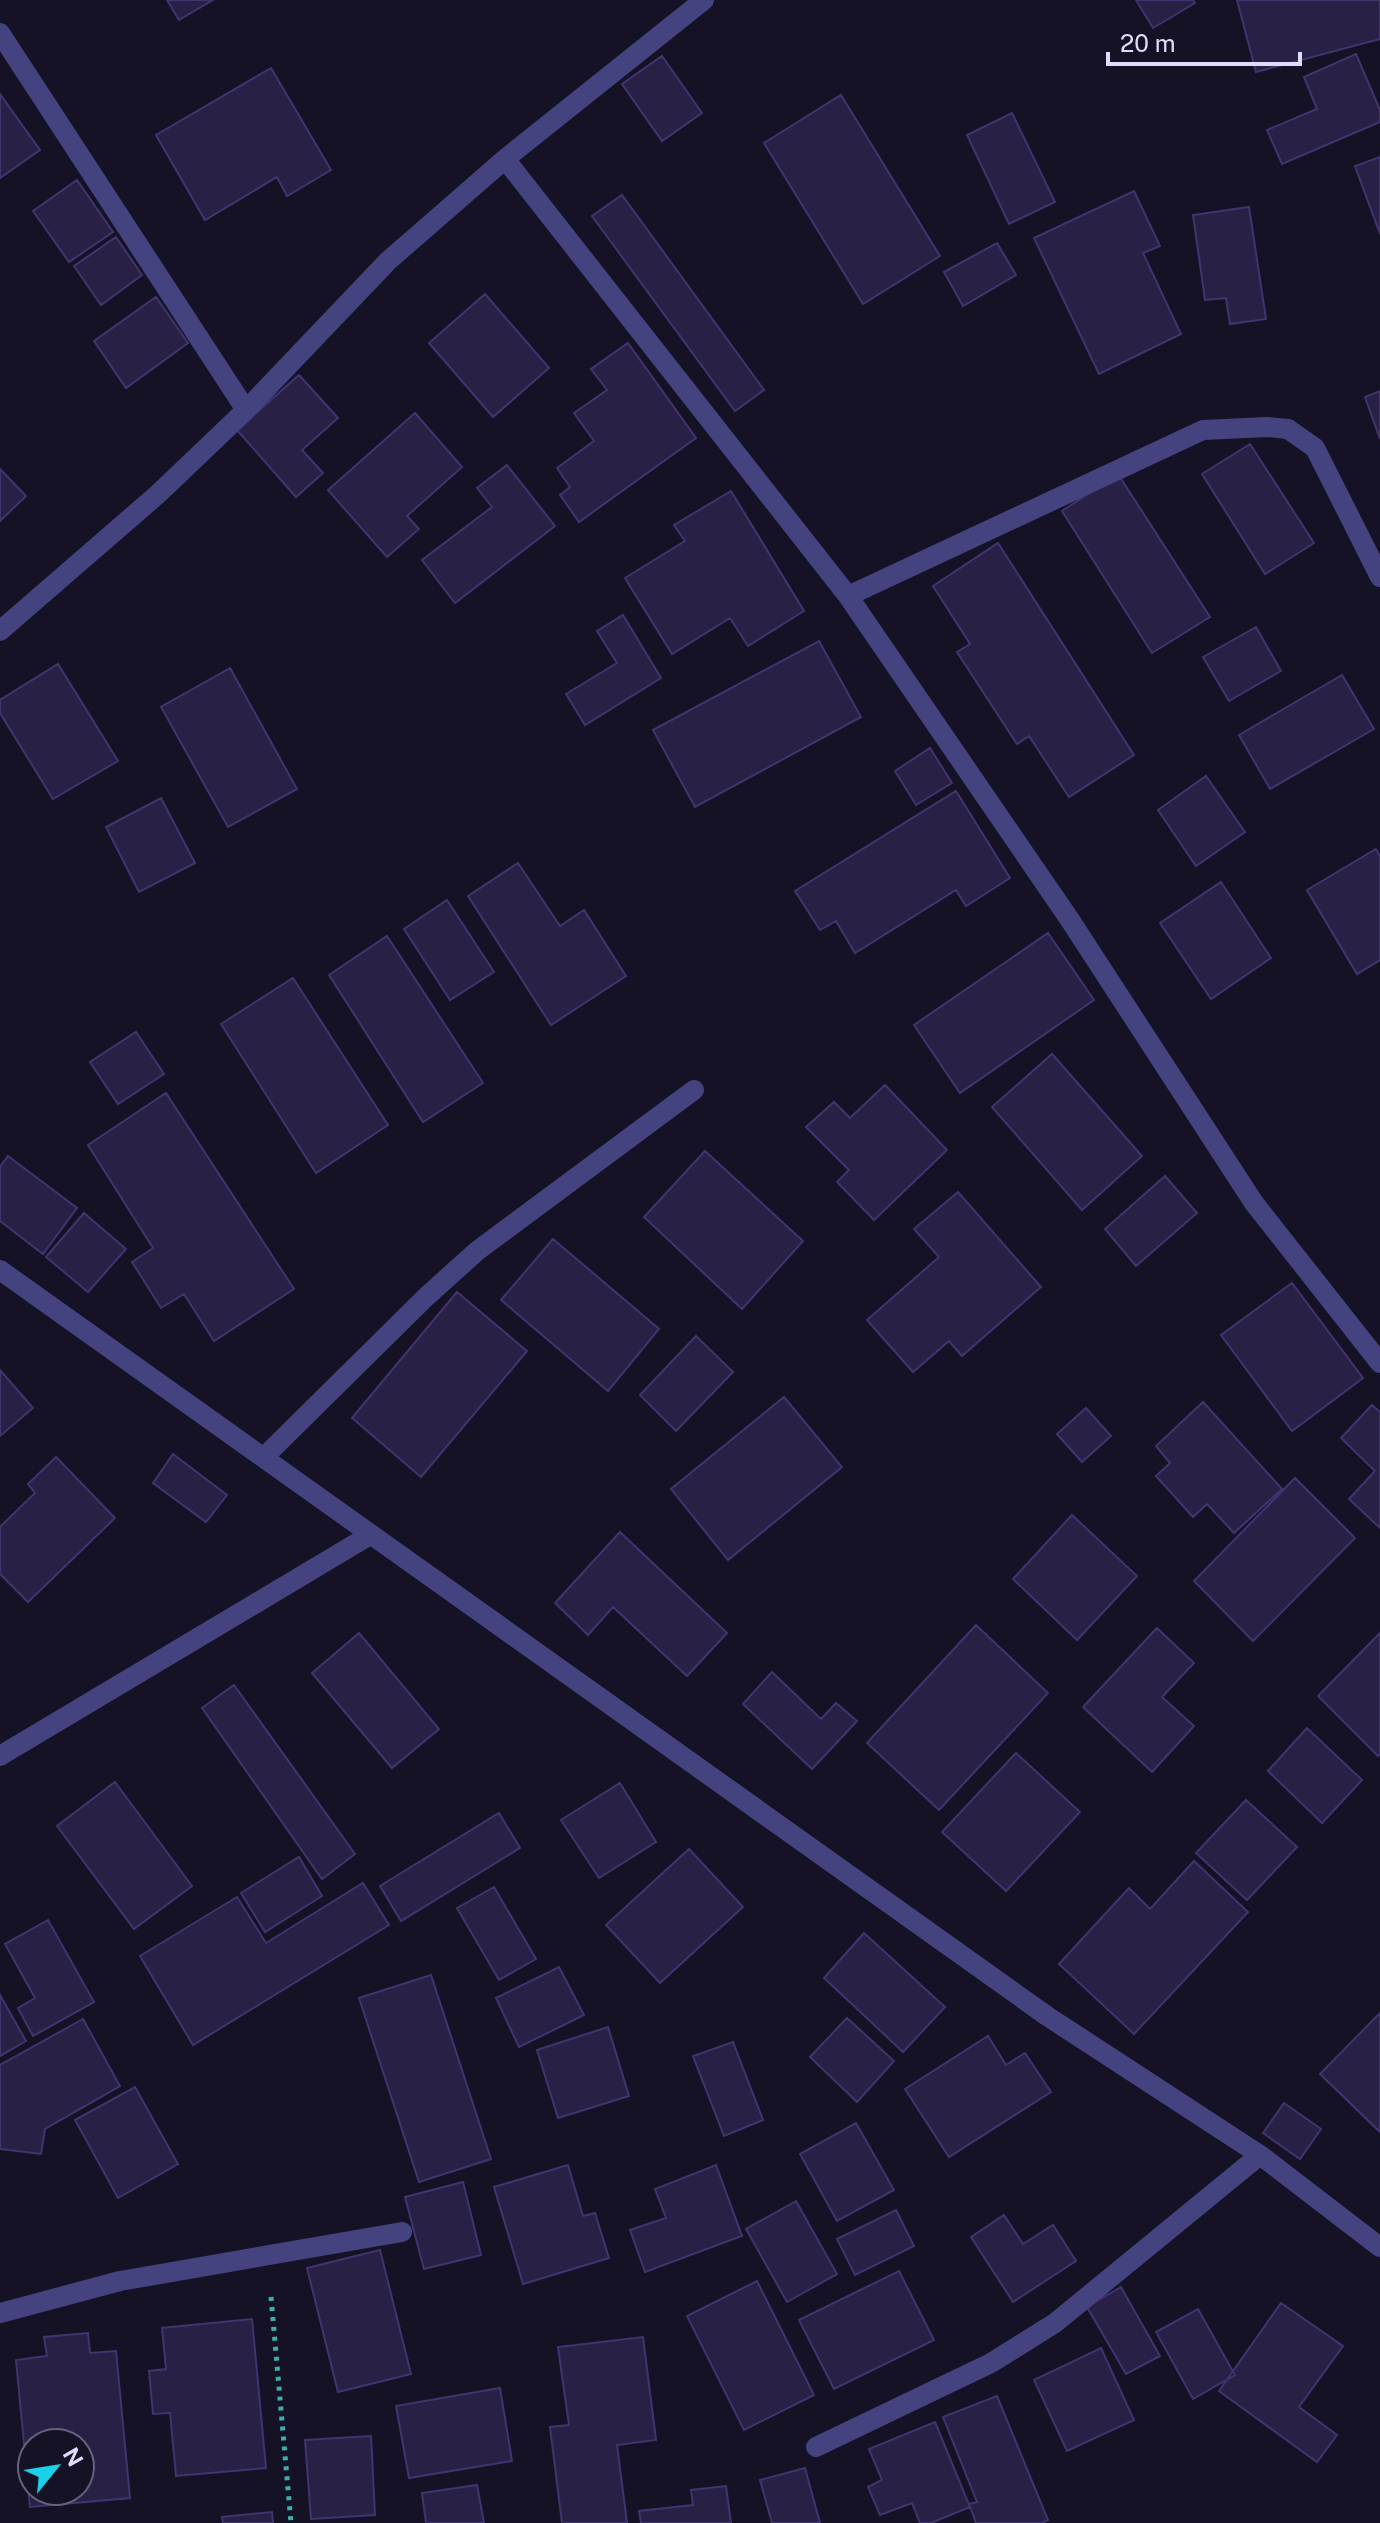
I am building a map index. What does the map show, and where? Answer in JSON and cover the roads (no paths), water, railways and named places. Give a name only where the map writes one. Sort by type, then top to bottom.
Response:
[{"type":"street","points":[[0,631],[158,494],[246,410],[388,261],[505,159],[704,0]]},
{"type":"street","points":[[0,33],[246,410]]},
{"type":"street","points":[[505,159],[848,596],[1070,920],[1254,1203],[1380,1363]]},
{"type":"street","points":[[848,596],[1203,430],[1267,427],[1288,429],[1315,448],[1380,577]]},
{"type":"street","points":[[264,1457],[477,1251],[694,1090]]},
{"type":"street","points":[[0,1270],[1047,2016],[1260,2155],[1380,2247]]},
{"type":"street","points":[[0,1756],[370,1535]]},
{"type":"street","points":[[816,2447],[991,2363],[1045,2330],[1260,2155]]},
{"type":"street","points":[[0,2313],[120,2281],[402,2232]]}]
